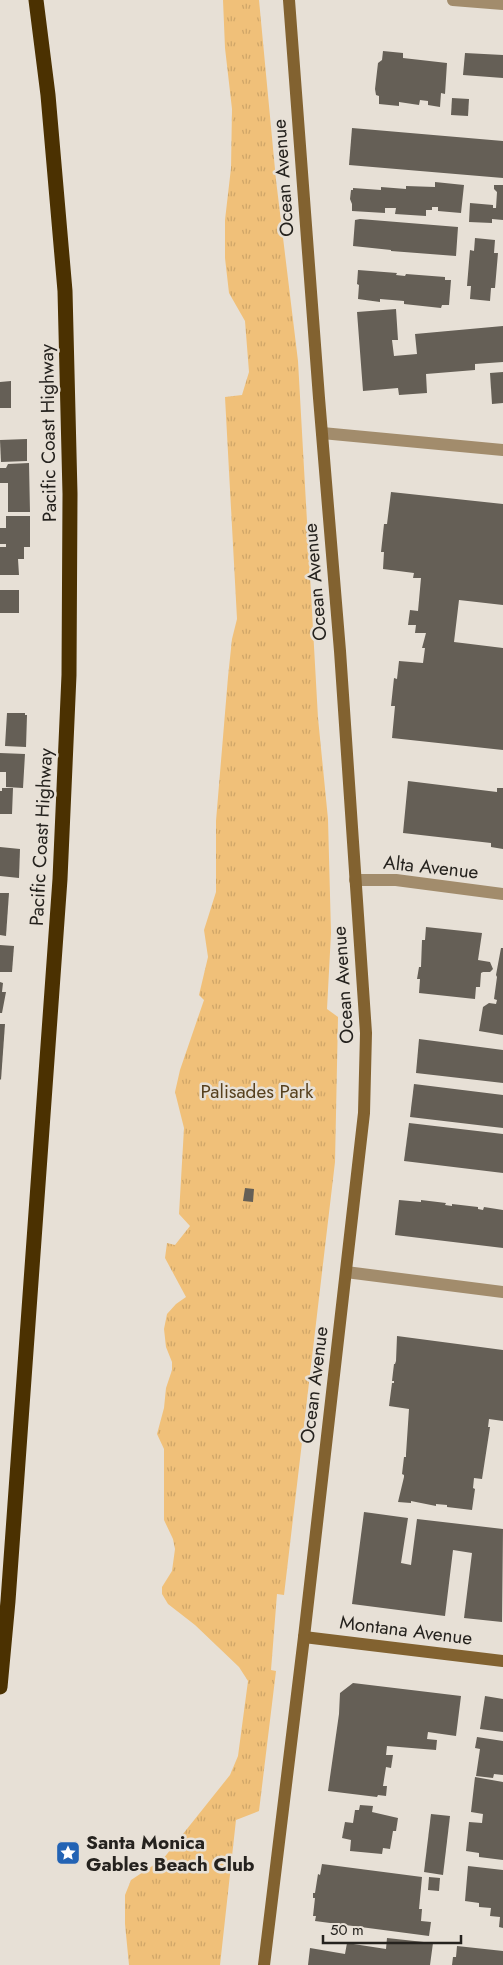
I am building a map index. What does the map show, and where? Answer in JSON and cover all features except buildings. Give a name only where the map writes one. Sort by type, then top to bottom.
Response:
[{"type":"highway","name":"Pacific Coast Highway","points":[[0,1681],[8,1601],[60,880],[69,675],[70,494],[65,291],[48,95],[36,0]]},
{"type":"main road","name":"Ocean Avenue","points":[[264,1965],[346,1272],[364,1114],[366,1071],[366,1033],[340,650],[289,0]]},
{"type":"main road","name":"Montana Avenue","points":[[304,1636],[503,1661]]},
{"type":"street","points":[[453,0],[503,4]]},
{"type":"street","points":[[322,433],[503,450]]},
{"type":"street","name":"Alta Avenue","points":[[355,880],[396,880],[503,894]]},
{"type":"street","points":[[346,1272],[503,1292]]},
{"type":"green space","name":"Palisades Park","points":[[223,0],[259,0],[276,180],[298,361],[318,718],[328,819],[331,933],[327,1009],[338,1017],[335,1162],[284,1595],[277,1594],[271,1670],[276,1671],[259,1811],[236,1820],[220,1965],[129,1965],[125,1924],[125,1895],[131,1880],[163,1859],[230,1775],[238,1756],[248,1681],[239,1667],[195,1625],[168,1604],[162,1594],[162,1587],[172,1571],[175,1549],[173,1539],[164,1520],[164,1449],[157,1434],[164,1408],[166,1388],[172,1370],[172,1362],[166,1347],[164,1329],[167,1314],[186,1297],[165,1258],[167,1243],[175,1245],[190,1226],[179,1214],[184,1128],[175,1092],[180,1070],[204,1000],[199,995],[208,957],[204,930],[216,892],[216,821],[228,677],[232,639],[237,619],[225,397],[242,395],[249,372],[245,321],[229,293],[225,258],[225,220],[231,168],[232,109],[225,48]]},
{"type":"place","name":"Santa Monica Gables Beach Club","points":[[68,1853]]}]
